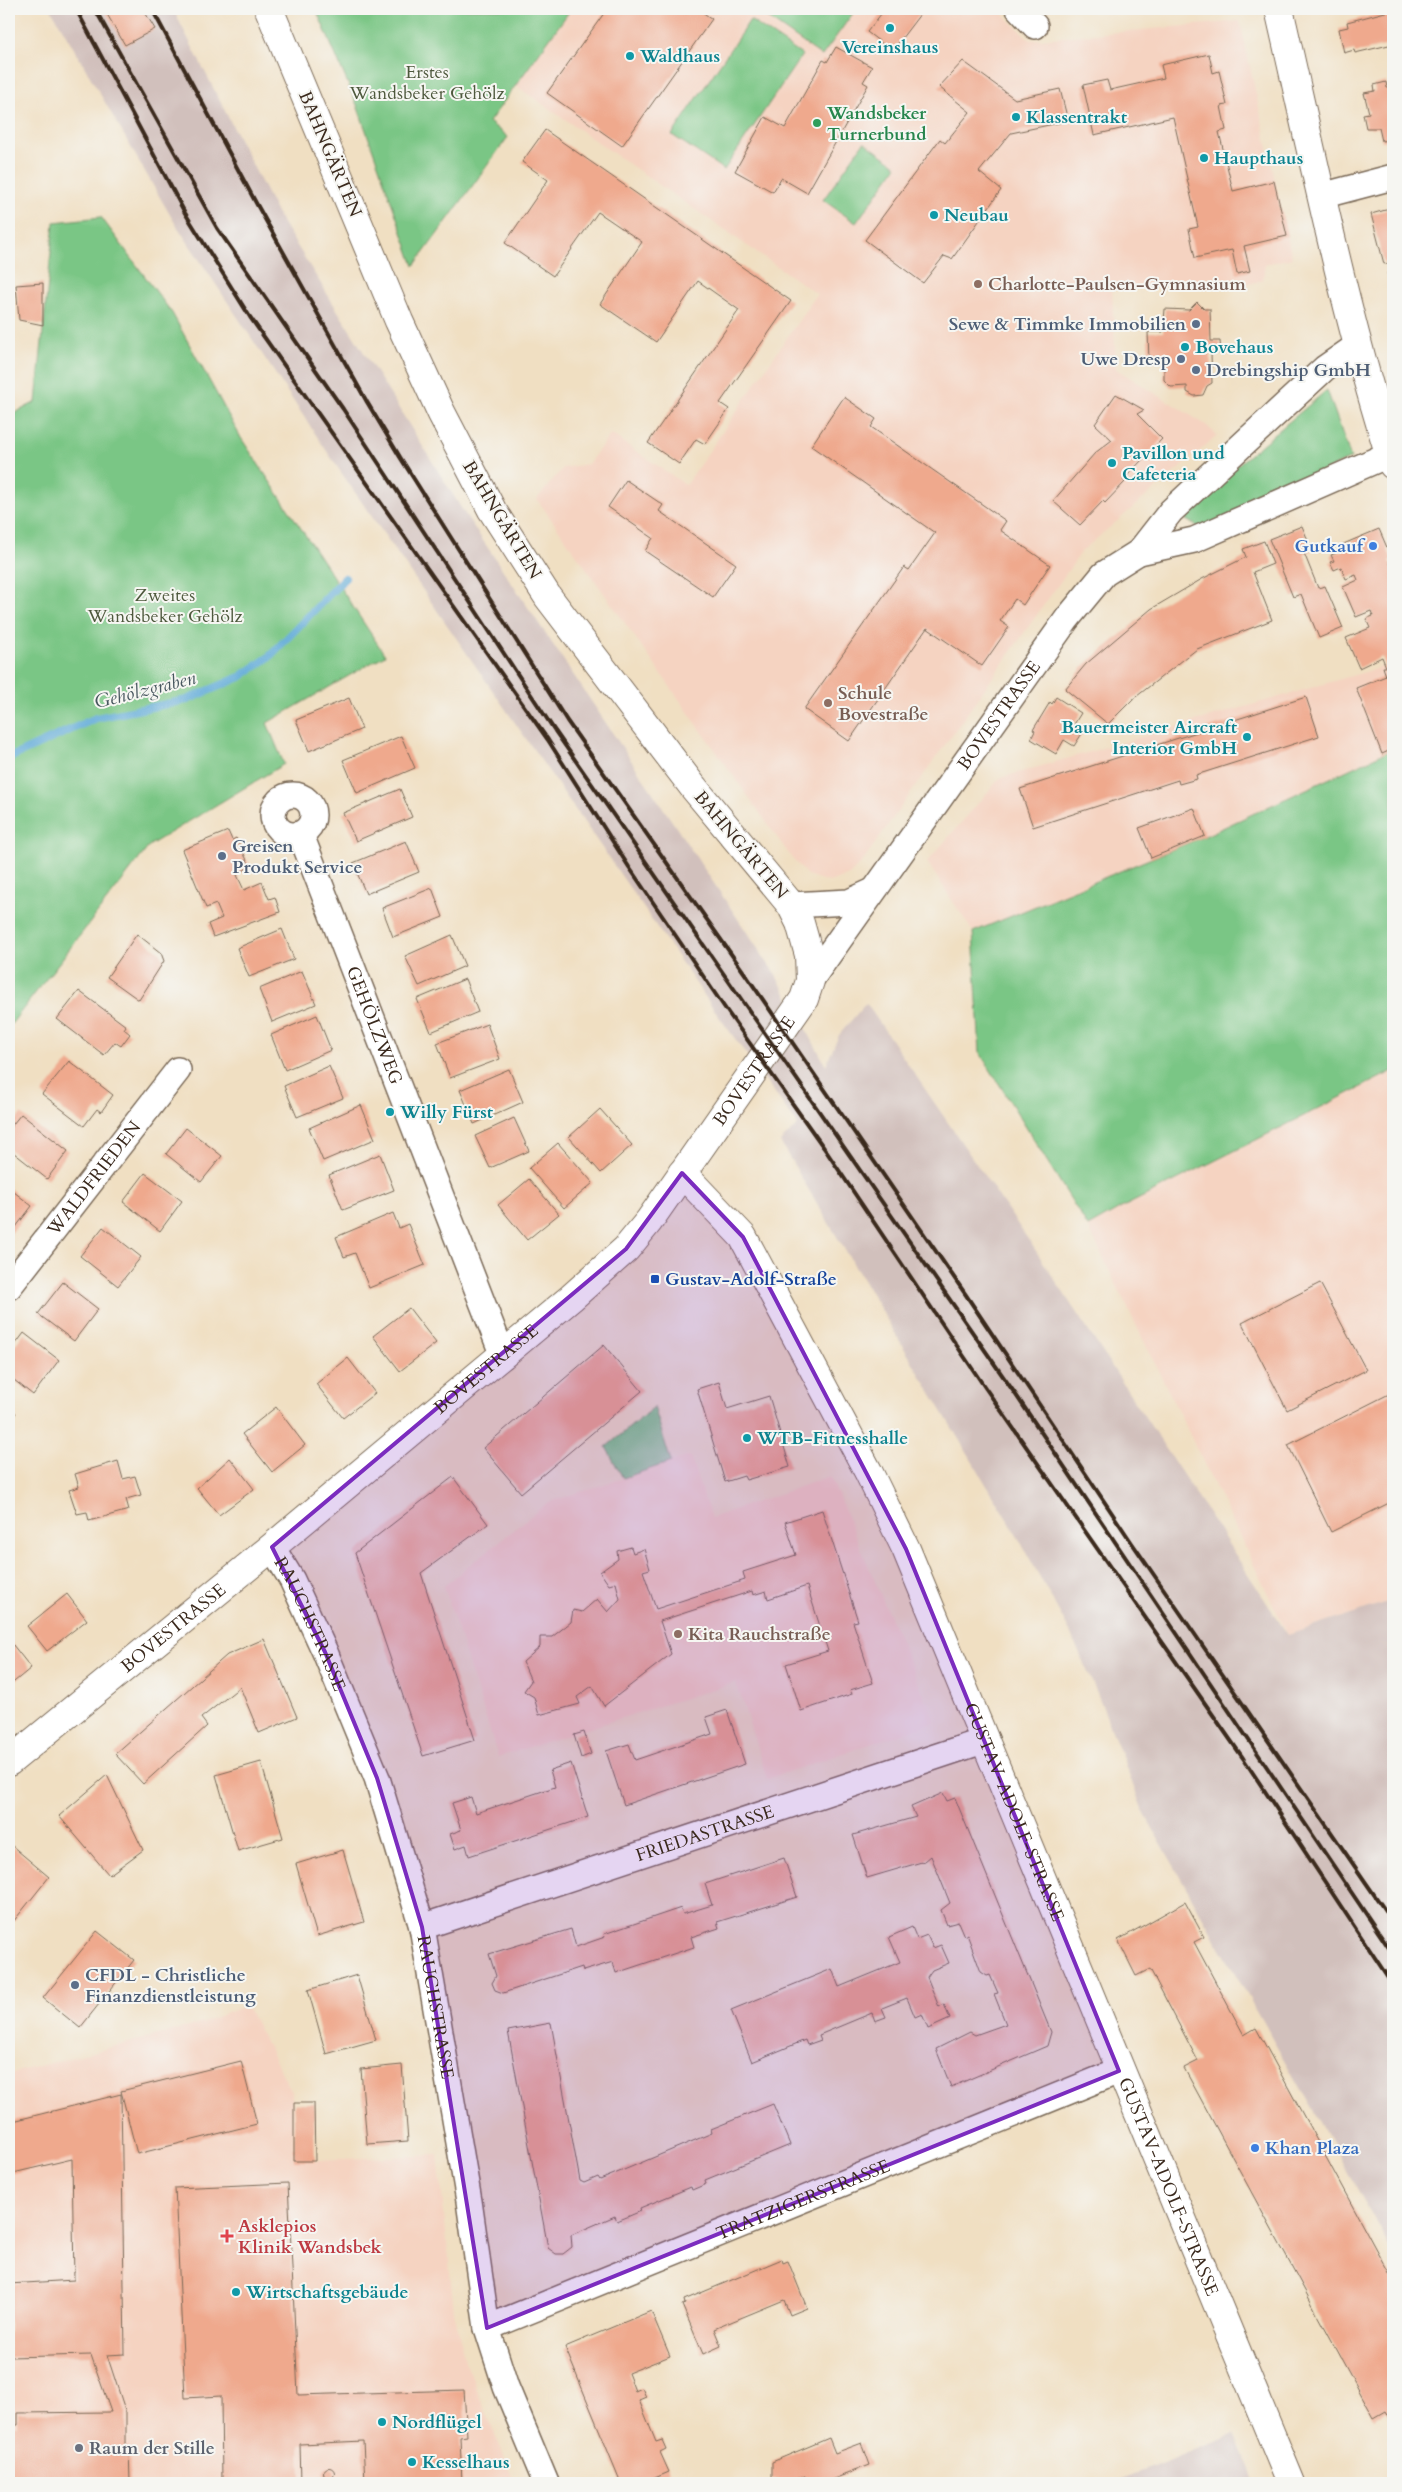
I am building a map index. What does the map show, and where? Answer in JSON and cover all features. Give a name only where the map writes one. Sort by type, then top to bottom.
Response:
[{"type":"main road","name":"BAHNGÄRTEN","points":[[269,9],[399,322],[441,412],[492,510],[548,597],[694,788],[791,905],[805,936],[809,955],[810,981]]},
{"type":"main road","points":[[1279,9],[1321,196],[1358,345],[1391,460]]},
{"type":"main road","name":"BOVESTRASSE","points":[[10,1758],[272,1547],[503,1356],[626,1249],[649,1221],[804,999],[810,981]]},
{"type":"main road","name":"GUSTAV-ADOLF-STRASSE","points":[[682,1173],[743,1237],[869,1473],[906,1549],[1290,2483]]},
{"type":"street","points":[[1321,196],[1393,177]]},
{"type":"street","name":"BOVESTRASSE","points":[[1139,552],[1171,511],[1325,368],[1358,345]]},
{"type":"street","name":"BOVESTRASSE","points":[[810,981],[871,892],[964,766],[1067,619],[1104,574],[1139,552],[1194,540],[1391,460]]},
{"type":"street","name":"GEHÖLZWEG","points":[[301,834],[503,1356]]},
{"type":"street","name":"BOVESTRASSE","points":[[791,905],[849,902],[871,892]]},
{"type":"street","name":"WALDFRIEDEN","points":[[9,1287],[178,1070]]},
{"type":"street","name":"RAUCHSTRASSE","points":[[272,1547],[292,1580],[325,1652],[376,1778],[422,1927],[469,2201],[486,2328],[506,2387],[546,2483]]},
{"type":"street","name":"FRIEDASTRASSE","points":[[422,1927],[986,1740]]},
{"type":"street","name":"TRATZIGERSTRASSE","points":[[486,2328],[1119,2071]]},
{"type":"highlighted area","points":[[682,1173],[743,1237],[906,1549],[1119,2071],[487,2328],[422,1927],[377,1778],[325,1652],[272,1547],[626,1249]]},
{"type":"shaded area","points":[[51,9],[173,9],[279,217],[465,514],[775,974],[826,1065],[839,1035],[866,1003],[1036,1251],[1288,1635],[1393,1600],[1393,2252],[1143,1811],[1100,1700],[1071,1634],[1019,1539],[780,1142],[798,1125],[720,1018],[336,465],[173,220]]},
{"type":"shaded area","name":"Charlotte-Paulsen-Gymnasium","points":[[571,9],[998,9],[1030,40],[1240,21],[1292,258],[1265,264],[1263,280],[1233,288],[1213,278],[1112,288],[1116,369],[1206,425],[1217,436],[1082,551],[862,862],[849,875],[829,882],[807,875],[789,854],[537,499],[563,468],[588,464],[611,434],[686,485],[817,294],[515,85]]},
{"type":"shaded area","points":[[1393,664],[1393,1600],[1288,1635],[1088,1227],[979,1053],[973,932],[927,862],[1000,778]]},
{"type":"shaded area","name":"Kita Rauchstraße","points":[[690,1456],[711,1518],[830,1476],[935,1722],[767,1779],[736,1682],[498,1757],[444,1586],[547,1503]]},
{"type":"shaded area","name":"Asklepios Klinik Wandsbek","points":[[246,2005],[292,2092],[294,2161],[438,2155],[454,2311],[465,2361],[515,2483],[9,2483],[9,2074],[203,2023]]},
{"type":"shaded area","points":[[1235,2434],[1255,2483],[1112,2483]]},
{"type":"green space","name":"Erstes Wandsbeker Gehölz","points":[[316,9],[571,9],[489,122],[508,137],[414,266],[357,105]]},
{"type":"green space","points":[[755,9],[856,9],[822,56]]},
{"type":"green space","points":[[750,20],[802,55],[724,170],[672,135]]},
{"type":"green space","points":[[864,142],[897,166],[856,223],[823,200]]},
{"type":"green space","name":"Zweites Wandsbeker Gehölz","points":[[101,217],[172,313],[241,438],[385,655],[267,723],[284,764],[150,845],[9,1027],[9,416],[36,402],[54,222]]},
{"type":"green space","points":[[1327,390],[1351,458],[1201,528],[1186,520],[1186,508]]},
{"type":"green space","points":[[1393,749],[1393,1071],[1123,1207],[1088,1227],[980,1053],[973,932],[1205,836]]},
{"type":"green space","points":[[654,1407],[671,1462],[623,1478],[606,1447]]},
{"type":"building","points":[[104,9],[143,9],[155,29],[125,45]]},
{"type":"building","name":"Waldhaus","points":[[607,9],[698,9],[712,19],[622,146],[547,93]]},
{"type":"building","name":"Vereinshaus","points":[[885,9],[924,9],[892,51],[867,32]]},
{"type":"building","points":[[1393,10],[1393,44],[1355,53],[1354,50],[1344,53],[1339,29],[1348,27],[1347,22]]},
{"type":"building","name":"Wandsbeker Turnerbund","points":[[836,47],[872,67],[863,82],[868,85],[807,193],[781,178],[773,192],[735,171],[765,117],[785,128],[823,60],[827,62]]},
{"type":"building","name":"Haupthaus","points":[[1209,54],[1213,73],[1219,71],[1227,105],[1221,106],[1226,130],[1219,132],[1233,191],[1274,181],[1287,236],[1244,246],[1250,271],[1237,274],[1232,250],[1195,258],[1189,229],[1198,227],[1173,117],[1094,135],[1083,85],[1107,80],[1110,90],[1164,78],[1161,65]]},
{"type":"building","name":"Neubau","points":[[963,61],[1015,99],[1060,89],[1068,121],[1011,133],[979,172],[1001,190],[952,259],[944,256],[923,283],[865,240],[940,139],[945,143],[970,112],[939,87]]},
{"type":"building","points":[[1386,82],[1387,88],[1393,87],[1393,148],[1391,148],[1389,140],[1382,141],[1379,128],[1366,128],[1363,114],[1369,113],[1364,93],[1375,91],[1374,85]]},
{"type":"building","points":[[545,130],[791,301],[720,403],[729,409],[705,444],[696,439],[679,464],[648,443],[739,310],[698,281],[656,342],[600,304],[642,242],[598,212],[553,276],[505,243],[548,180],[522,162]]},
{"type":"building","points":[[9,150],[14,200],[9,200]]},
{"type":"building","points":[[1393,208],[1393,262],[1384,264],[1371,214]]},
{"type":"building","points":[[1393,272],[1393,295],[1387,273]]},
{"type":"building","points":[[43,283],[43,325],[19,320],[16,285]]},
{"type":"building","name":"Bovehaus","points":[[1197,302],[1204,309],[1210,309],[1211,341],[1220,341],[1221,353],[1211,354],[1212,383],[1207,386],[1203,395],[1194,396],[1187,392],[1187,386],[1171,387],[1164,380],[1164,361],[1149,361],[1148,332],[1163,332],[1165,309],[1189,310]]},
{"type":"building","name":"Pavillon und Cafeteria","points":[[1116,394],[1144,410],[1137,414],[1162,439],[1123,480],[1125,482],[1105,503],[1103,501],[1080,525],[1053,501],[1095,453],[1112,440],[1095,424]]},
{"type":"building","points":[[844,397],[876,419],[871,427],[1006,521],[1000,530],[1050,565],[1023,605],[1015,599],[1000,621],[1009,627],[982,666],[927,628],[849,741],[804,709],[904,567],[909,570],[935,533],[811,446]]},
{"type":"building","points":[[626,480],[663,505],[659,511],[736,564],[713,597],[645,551],[653,538],[608,507]]},
{"type":"building","points":[[1302,526],[1312,550],[1304,553],[1318,588],[1325,586],[1343,628],[1319,638],[1301,594],[1293,597],[1269,539]]},
{"type":"building","points":[[1379,529],[1392,559],[1389,561],[1393,570],[1393,749],[1382,754],[1356,688],[1386,676],[1383,667],[1386,667],[1382,657],[1359,668],[1346,638],[1370,628],[1366,619],[1373,616],[1371,611],[1356,617],[1343,587],[1358,580],[1356,575],[1346,579],[1341,567],[1334,570],[1330,562],[1334,561],[1331,555],[1343,550],[1341,545]]},
{"type":"building","points":[[1264,541],[1273,564],[1253,572],[1272,620],[1197,649],[1132,700],[1108,724],[1065,689],[1086,664],[1151,609],[1202,579],[1246,557],[1243,549]]},
{"type":"building","points":[[1056,697],[1081,713],[1073,726],[1083,732],[1074,746],[1064,740],[1056,754],[1031,739],[1035,731],[1033,730],[1050,702],[1052,704]]},
{"type":"building","points":[[1306,697],[1319,736],[1196,775],[1197,779],[1179,784],[1178,780],[1033,827],[1020,789]]},
{"type":"building","points":[[349,698],[362,729],[309,751],[296,720]]},
{"type":"building","points":[[401,736],[415,768],[357,793],[343,760]]},
{"type":"building","points":[[400,789],[412,817],[356,841],[343,813]]},
{"type":"building","points":[[1194,808],[1205,836],[1151,858],[1139,828]]},
{"type":"building","points":[[228,831],[232,840],[236,838],[250,866],[237,875],[244,890],[262,882],[269,899],[275,897],[280,912],[213,937],[208,924],[222,918],[216,904],[206,908],[182,850]]},
{"type":"building","points":[[406,841],[419,872],[366,894],[353,863]]},
{"type":"building","points":[[432,888],[443,917],[393,937],[382,908]]},
{"type":"building","points":[[282,929],[294,959],[249,977],[237,948]]},
{"type":"building","points":[[137,934],[161,953],[164,961],[139,1000],[107,977]]},
{"type":"building","points":[[452,935],[465,966],[419,986],[405,956]]},
{"type":"building","points":[[302,971],[316,1004],[272,1022],[259,989]]},
{"type":"building","points":[[465,979],[478,1012],[431,1032],[417,999]]},
{"type":"building","points":[[79,991],[126,1026],[124,1029],[130,1034],[121,1046],[115,1042],[104,1055],[57,1019]]},
{"type":"building","points":[[317,1015],[331,1050],[285,1070],[271,1035]]},
{"type":"building","points":[[487,1024],[500,1059],[450,1078],[437,1043]]},
{"type":"building","points":[[69,1061],[113,1095],[101,1112],[97,1109],[84,1126],[42,1094]]},
{"type":"building","points":[[329,1066],[343,1098],[297,1117],[284,1086]]},
{"type":"building","points":[[509,1069],[523,1102],[474,1124],[460,1090]]},
{"type":"building","points":[[361,1105],[375,1139],[323,1161],[309,1128]]},
{"type":"building","points":[[600,1109],[632,1145],[601,1173],[569,1137]]},
{"type":"building","points":[[21,1114],[68,1151],[47,1179],[9,1149],[9,1129]]},
{"type":"building","points":[[514,1118],[529,1151],[490,1168],[475,1136]]},
{"type":"building","points":[[186,1128],[222,1156],[201,1182],[166,1154]]},
{"type":"building","points":[[558,1143],[593,1183],[564,1208],[529,1168]]},
{"type":"building","points":[[380,1154],[394,1190],[343,1210],[329,1175]]},
{"type":"building","points":[[145,1173],[182,1201],[160,1231],[123,1202]]},
{"type":"building","points":[[529,1179],[559,1214],[527,1240],[498,1205]]},
{"type":"building","points":[[9,1188],[32,1206],[9,1236]]},
{"type":"building","points":[[393,1213],[399,1228],[408,1224],[425,1265],[369,1288],[355,1253],[344,1257],[336,1237]]},
{"type":"building","points":[[103,1227],[141,1257],[118,1286],[80,1256]]},
{"type":"building","points":[[63,1282],[98,1309],[74,1341],[38,1314]]},
{"type":"building","points":[[1320,1283],[1366,1370],[1287,1410],[1242,1323]]},
{"type":"building","points":[[409,1308],[436,1343],[400,1371],[373,1336]]},
{"type":"building","points":[[24,1333],[59,1360],[33,1395],[9,1376],[9,1353]]},
{"type":"building","points":[[604,1345],[642,1391],[521,1493],[483,1448]]},
{"type":"building","points":[[348,1358],[375,1393],[343,1418],[316,1384]]},
{"type":"building","name":"WTB-Fitnesshalle","points":[[719,1382],[727,1409],[769,1396],[790,1467],[746,1480],[744,1476],[725,1482],[697,1389]]},
{"type":"building","points":[[1393,1392],[1393,1501],[1331,1532],[1288,1445]]},
{"type":"building","points":[[9,1407],[16,1413],[9,1422]]},
{"type":"building","points":[[276,1407],[305,1445],[272,1472],[242,1434]]},
{"type":"building","points":[[230,1458],[254,1489],[219,1515],[197,1488]]},
{"type":"building","points":[[118,1461],[123,1479],[135,1476],[141,1495],[126,1499],[129,1510],[89,1521],[87,1512],[77,1514],[69,1490],[79,1487],[75,1474]]},
{"type":"building","points":[[453,1477],[488,1524],[421,1573],[475,1740],[423,1756],[355,1553]]},
{"type":"building","points":[[822,1510],[858,1621],[853,1622],[873,1683],[850,1690],[852,1694],[801,1711],[786,1664],[828,1651],[807,1586],[768,1599],[766,1591],[753,1595],[752,1591],[660,1621],[671,1654],[604,1706],[592,1686],[577,1697],[580,1704],[539,1715],[534,1697],[524,1691],[531,1681],[523,1662],[540,1647],[540,1637],[552,1637],[571,1622],[573,1610],[582,1612],[597,1599],[608,1612],[620,1599],[616,1583],[609,1585],[600,1572],[618,1559],[617,1551],[631,1547],[633,1553],[644,1549],[650,1569],[643,1571],[656,1609],[745,1580],[743,1572],[796,1555],[785,1522]]},
{"type":"building","points":[[67,1594],[87,1620],[47,1651],[27,1626]]},
{"type":"building","points":[[264,1639],[297,1717],[259,1733],[240,1687],[201,1718],[207,1726],[143,1784],[115,1754],[227,1655]]},
{"type":"building","points":[[9,1640],[31,1668],[9,1686]]},
{"type":"building","points":[[727,1710],[745,1764],[624,1805],[606,1751],[629,1744],[635,1760],[712,1734],[706,1717]]},
{"type":"building","points":[[584,1732],[591,1754],[581,1758],[574,1735]]},
{"type":"building","points":[[261,1762],[283,1838],[238,1851],[216,1775]]},
{"type":"building","points":[[571,1763],[588,1817],[469,1856],[466,1845],[455,1849],[450,1834],[461,1830],[452,1803],[471,1797],[476,1813],[555,1787],[550,1770]]},
{"type":"building","points":[[107,1775],[143,1850],[109,1875],[59,1816]]},
{"type":"building","points":[[943,1793],[947,1801],[955,1798],[1051,2032],[1047,2046],[951,2087],[936,2049],[970,2032],[975,2035],[1006,2024],[994,1994],[998,1993],[990,1975],[987,1976],[981,1972],[967,1934],[964,1936],[958,1922],[947,1925],[941,1910],[950,1903],[931,1856],[925,1861],[867,1878],[853,1835],[916,1817],[911,1807]]},
{"type":"building","points":[[11,1845],[49,1877],[9,1927],[9,1848]]},
{"type":"building","points":[[343,1850],[364,1922],[317,1936],[296,1864]]},
{"type":"building","points":[[784,1858],[797,1897],[717,1922],[719,1928],[691,1937],[694,1947],[616,1973],[613,1962],[583,1971],[582,1967],[503,1993],[495,1990],[492,1983],[496,1976],[489,1954],[571,1929],[576,1947],[605,1937],[604,1934],[681,1908],[683,1914],[712,1905],[705,1884]]},
{"type":"building","points":[[1185,1902],[1204,1937],[1194,1942],[1244,2035],[1256,2028],[1393,2281],[1393,2423],[1386,2411],[1374,2418],[1184,2068],[1198,2061],[1150,1969],[1136,1976],[1118,1940]]},
{"type":"building","points":[[912,1927],[917,1939],[927,1935],[933,1948],[941,1945],[949,1963],[932,1970],[927,1977],[939,2007],[944,2004],[950,2019],[928,2029],[922,2014],[915,2017],[907,1998],[882,2008],[886,2017],[875,2021],[872,2013],[819,2035],[821,2040],[807,2045],[805,2040],[752,2062],[731,2010],[832,1969],[839,1987],[900,1962],[889,1937]]},
{"type":"building","points":[[97,1931],[134,1960],[80,2028],[43,1998]]},
{"type":"building","points":[[357,1975],[376,2040],[326,2054],[308,1990]]},
{"type":"building","points":[[551,2023],[580,2181],[584,2183],[598,2177],[600,2180],[712,2133],[711,2129],[773,2104],[790,2145],[705,2180],[706,2184],[692,2190],[691,2187],[640,2208],[641,2211],[627,2217],[617,2221],[615,2216],[571,2235],[572,2247],[563,2254],[556,2254],[548,2248],[508,2031]]},
{"type":"building","points":[[241,2061],[257,2124],[137,2154],[121,2091]]},
{"type":"building","points":[[402,2065],[408,2141],[367,2144],[361,2069]]},
{"type":"building","points":[[121,2094],[125,2354],[107,2355],[126,2413],[126,2447],[129,2447],[130,2483],[9,2483],[9,2425],[18,2425],[18,2413],[111,2412],[91,2355],[9,2357],[9,2284],[74,2280],[72,2159],[9,2174],[9,2122]]},
{"type":"building","points":[[294,2103],[314,2103],[315,2161],[294,2161]]},
{"type":"building","points":[[288,2183],[298,2395],[464,2390],[467,2436],[460,2437],[462,2483],[365,2483],[363,2441],[300,2444],[301,2483],[222,2483],[221,2396],[185,2398],[175,2188]]},
{"type":"building","points":[[782,2259],[783,2263],[788,2261],[807,2308],[790,2315],[784,2300],[714,2329],[721,2346],[703,2354],[682,2305],[685,2304],[684,2300]]},
{"type":"building","points":[[651,2311],[670,2356],[628,2373],[635,2391],[642,2388],[646,2397],[639,2400],[656,2442],[662,2440],[666,2449],[660,2452],[669,2472],[643,2483],[621,2483],[565,2347]]},
{"type":"building","points":[[829,2438],[835,2453],[862,2443],[870,2465],[823,2483],[808,2483],[805,2476],[786,2483],[779,2483],[777,2478],[772,2480],[772,2462]]},
{"type":"building","points":[[329,2467],[335,2473],[329,2479],[323,2473]]},
{"type":"waterway","name":"Gehölzgraben","points":[[9,758],[96,718],[187,700],[240,677],[269,657],[345,578]]},
{"type":"railway","points":[[76,9],[185,213],[250,317],[548,740],[629,867],[729,1014],[824,1148],[986,1389],[1243,1758],[1393,1985]]},
{"type":"railway","points":[[95,9],[217,228],[343,409],[555,731],[1016,1395],[1393,1954]]},
{"type":"railway","points":[[152,9],[256,203],[367,402],[567,721],[748,978],[966,1295],[1132,1543],[1393,1922]]},
{"type":"place","name":"Vereinshaus","points":[[890,28]]},
{"type":"place","name":"Waldhaus","points":[[630,56]]},
{"type":"place","name":"Klassentrakt","points":[[1016,117]]},
{"type":"place","name":"Wandsbeker Turnerbund","points":[[817,123]]},
{"type":"place","name":"Haupthaus","points":[[1204,158]]},
{"type":"place","name":"Neubau","points":[[934,215]]},
{"type":"place","name":"Charlotte-Paulsen-Gymnasium","points":[[978,284]]},
{"type":"place","name":"Sewe & Timmke Immobilien","points":[[1196,324]]},
{"type":"place","name":"Bovehaus","points":[[1185,347]]},
{"type":"place","name":"Uwe Dresp","points":[[1181,359]]},
{"type":"place","name":"Drebingship GmbH","points":[[1196,370]]},
{"type":"place","name":"Pavillon und Cafeteria","points":[[1112,463]]},
{"type":"place","name":"Gutkauf","points":[[1373,546]]},
{"type":"place","name":"Schule Bovestraße","points":[[828,703]]},
{"type":"place","name":"Bauermeister Aircraft Interior GmbH","points":[[1247,737]]},
{"type":"place","name":"Greisen Produkt Service","points":[[222,856]]},
{"type":"place","name":"Willy Fürst","points":[[390,1112]]},
{"type":"place","name":"Gustav-Adolf-Straße","points":[[655,1279]]},
{"type":"place","name":"WTB-Fitnesshalle","points":[[747,1438]]},
{"type":"place","name":"Kita Rauchstraße","points":[[678,1634]]},
{"type":"place","name":"CFDL - Christliche Finanzdienstleistung","points":[[75,1985]]},
{"type":"place","name":"Khan Plaza","points":[[1255,2148]]},
{"type":"place","name":"Asklepios Klinik Wandsbek","points":[[227,2236]]},
{"type":"place","name":"Wirtschaftsgebäude","points":[[236,2292]]},
{"type":"place","name":"Nordflügel","points":[[382,2422]]},
{"type":"place","name":"Raum der Stille","points":[[79,2448]]},
{"type":"place","name":"Kesselhaus","points":[[412,2462]]}]
